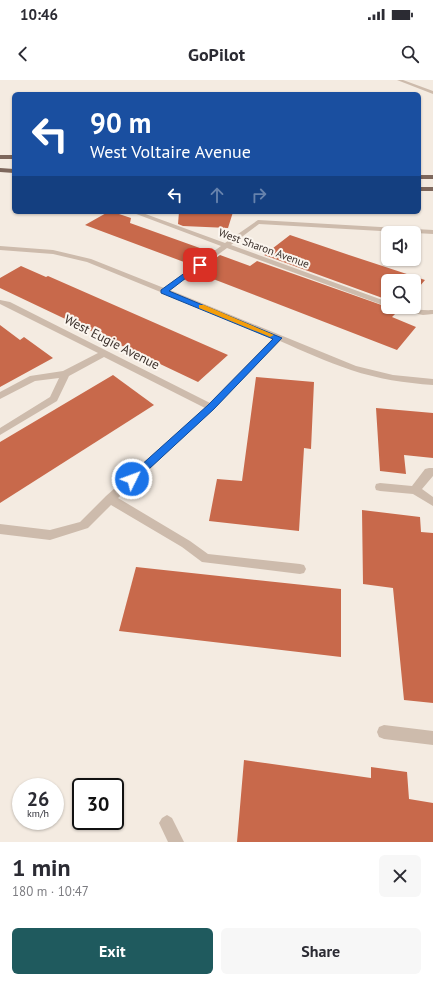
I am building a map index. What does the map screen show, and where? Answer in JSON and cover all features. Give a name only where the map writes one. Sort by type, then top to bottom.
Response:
[{"type":"main road","points":[[0,157],[12,158]]},
{"type":"main road","points":[[0,170],[12,171]]},
{"type":"main road","points":[[421,177],[433,177]]},
{"type":"main road","points":[[421,189],[433,189]]},
{"type":"street","points":[[399,80],[433,93]]},
{"type":"street","name":"West Sharon Avenue","points":[[139,214],[381,302]]},
{"type":"street","points":[[164,292],[258,222],[433,232]]},
{"type":"street","points":[[1,248],[53,252],[89,260],[164,292],[353,368],[377,376],[408,381],[433,382]]},
{"type":"street","name":"West Eugie Avenue","points":[[0,302],[7,304],[103,354],[211,407]]},
{"type":"street","points":[[421,313],[433,312]]},
{"type":"street","points":[[0,529],[50,535],[84,524],[211,407],[278,338]]},
{"type":"street","points":[[0,396],[33,378],[65,374],[103,354]]},
{"type":"street","points":[[0,432],[54,399],[65,374]]},
{"type":"street","points":[[415,490],[429,472],[433,472]]},
{"type":"street","points":[[380,487],[415,490],[433,502]]},
{"type":"street","points":[[110,500],[186,544],[206,559],[300,569]]},
{"type":"street","points":[[384,732],[433,738]]},
{"type":"street","points":[[167,823],[176,842]]},
{"type":"building","points":[[104,214],[119,214],[131,218],[130,223],[211,252],[192,265],[85,225]]},
{"type":"building","points":[[179,214],[232,214],[228,228],[183,226],[178,224]]},
{"type":"building","points":[[290,235],[407,274],[381,274],[381,297],[264,255]]},
{"type":"building","points":[[220,255],[250,266],[257,261],[381,305],[381,314],[395,314],[392,317],[416,327],[397,350],[208,277],[213,273],[201,269]]},
{"type":"building","points":[[21,266],[46,277],[48,276],[228,355],[198,382],[0,288],[0,278]]},
{"type":"building","points":[[421,279],[425,280],[421,285]]},
{"type":"building","points":[[0,325],[20,340],[24,337],[53,358],[0,387]]},
{"type":"building","points":[[113,375],[154,405],[0,503],[0,442]]},
{"type":"building","points":[[256,377],[314,382],[311,449],[304,448],[299,531],[209,521],[217,479],[242,481]]},
{"type":"building","points":[[376,408],[433,413],[433,458],[404,455],[406,474],[380,471]]},
{"type":"building","points":[[362,510],[420,517],[421,532],[433,533],[433,703],[404,700],[393,588],[363,584]]},
{"type":"building","points":[[136,567],[341,589],[341,657],[119,631]]},
{"type":"building","points":[[244,760],[371,778],[371,767],[407,772],[409,799],[433,803],[433,842],[237,842]]},
{"type":"slow traffic","points":[[201,307],[270,335]]},
{"type":"route","points":[[132,479],[211,407],[278,338],[164,292],[200,265]]}]
